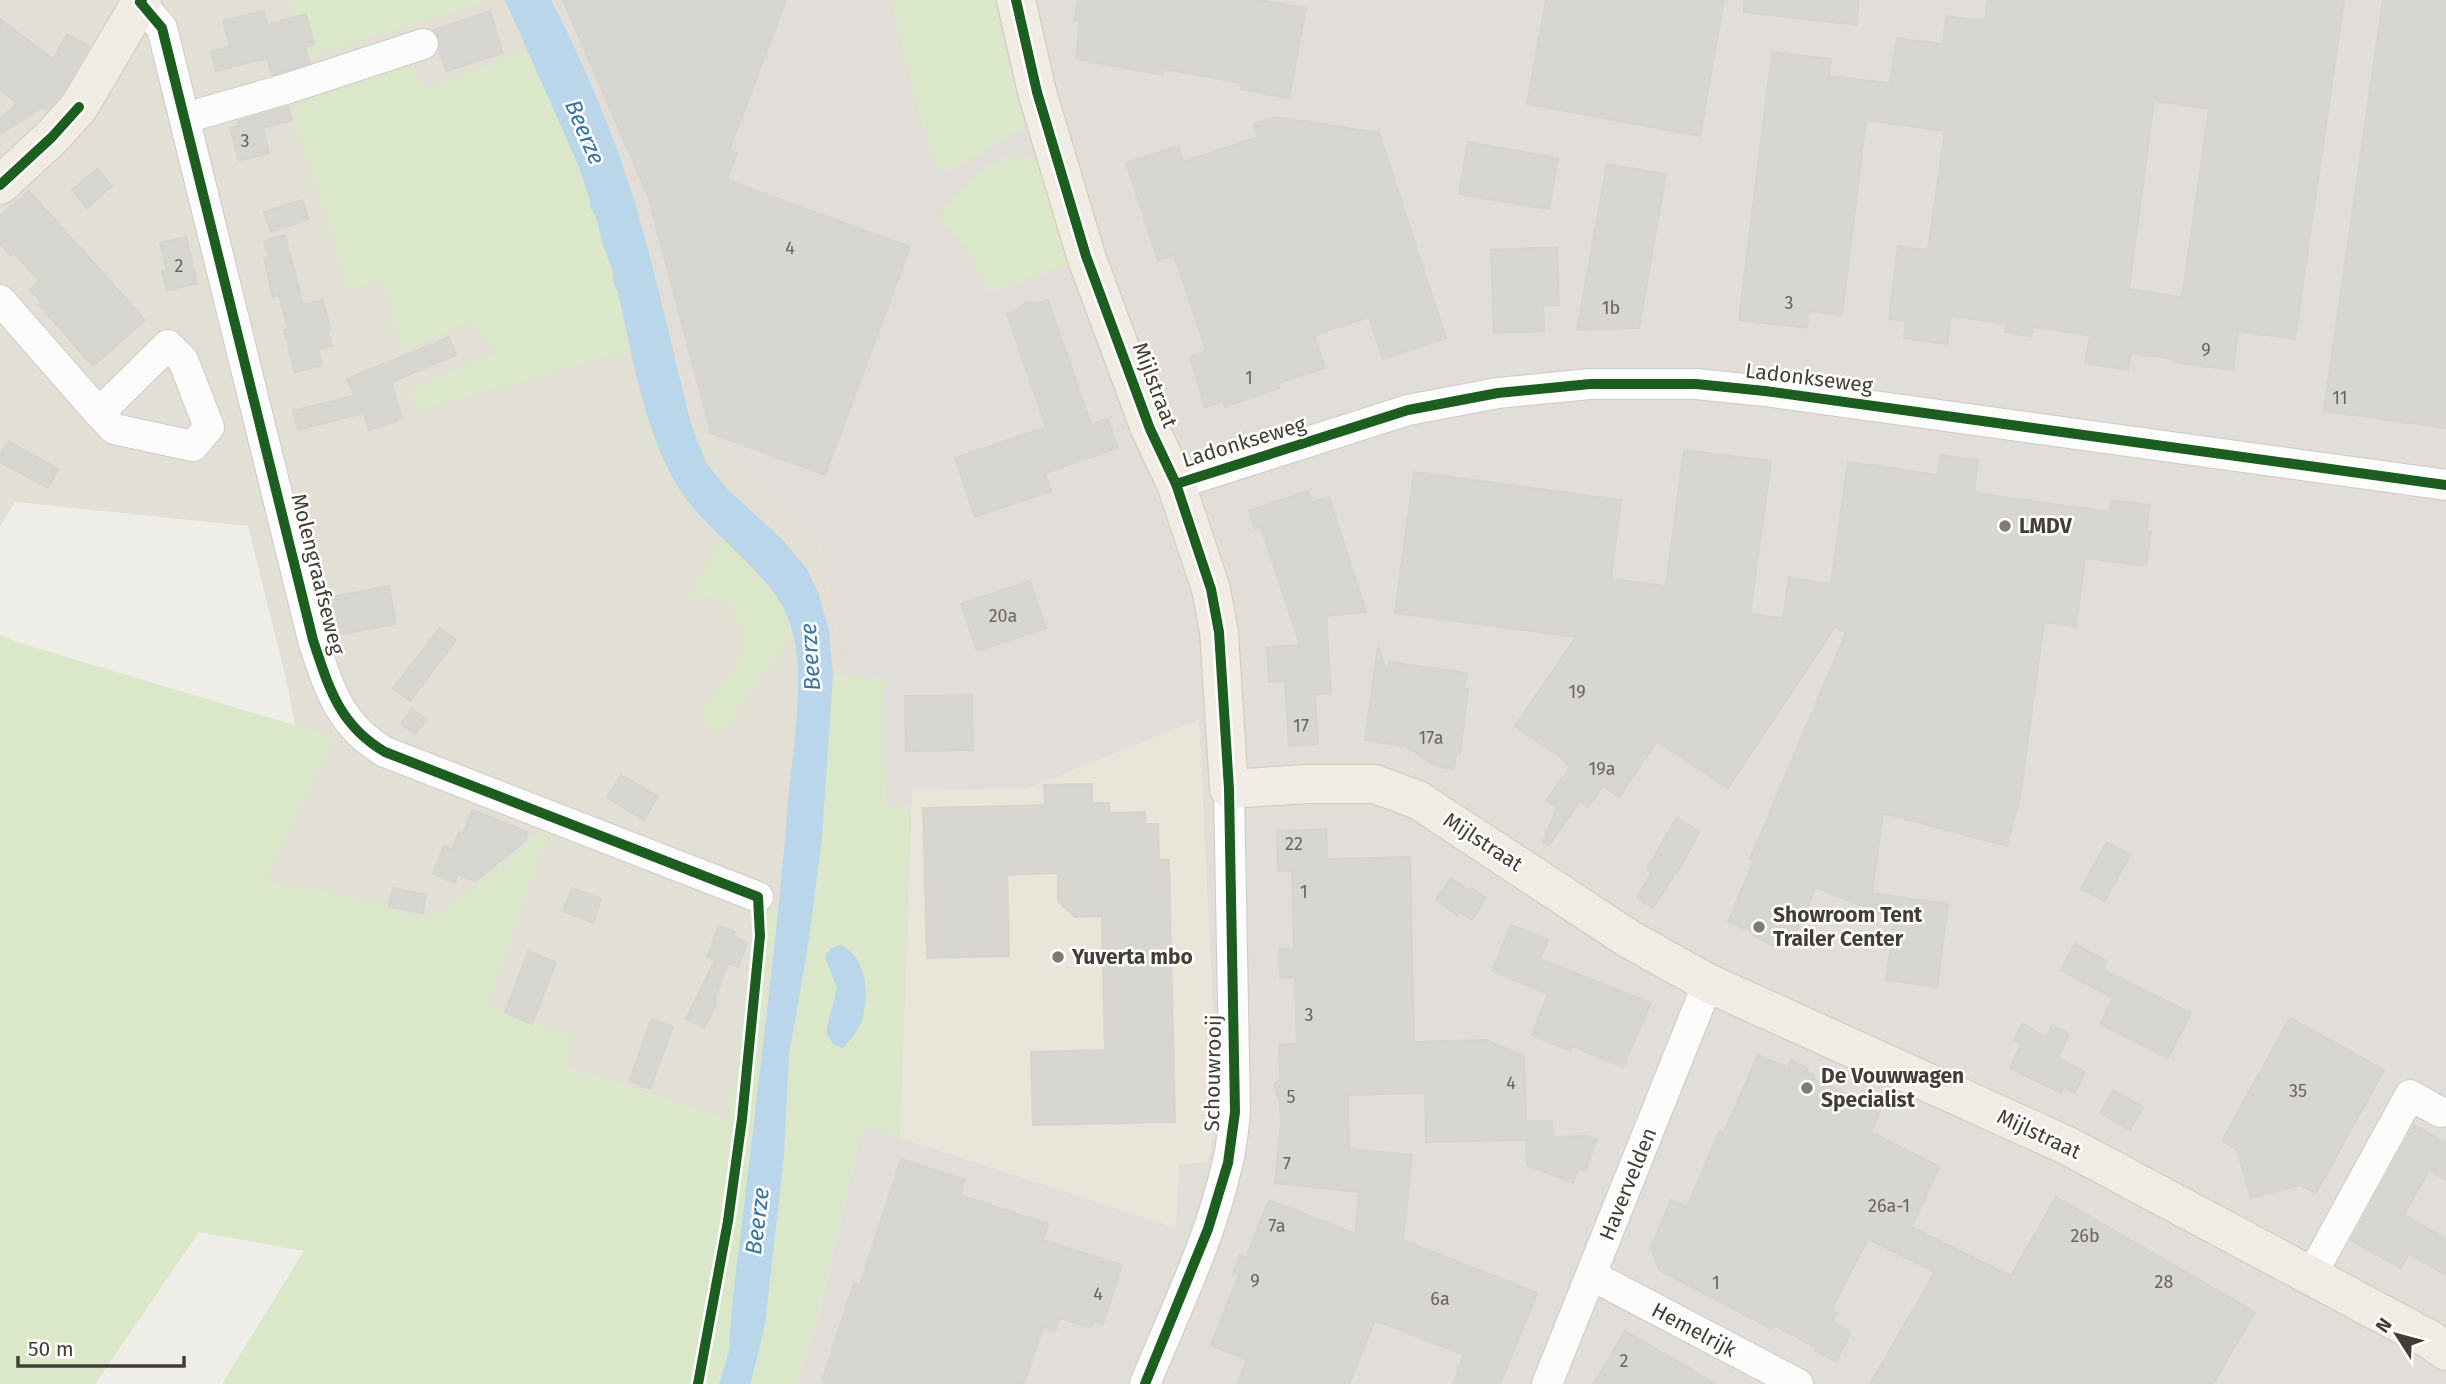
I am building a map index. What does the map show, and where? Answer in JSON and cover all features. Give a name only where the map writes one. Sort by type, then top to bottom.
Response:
[{"type":"main road","name":"Mijlstraat","points":[[1016,0],[1037,93],[1086,256],[1150,429],[1175,484],[1211,589],[1219,632],[1229,789],[1307,784],[1374,784],[1418,800],[1629,939],[1707,983],[2068,1146],[2429,1339],[2446,1351]]},
{"type":"main road","points":[[0,185],[52,137],[79,107],[141,1]]},
{"type":"street","name":"Molengraafseweg","points":[[141,1],[162,28],[313,640],[337,706],[353,728],[369,743],[385,752],[758,897]]},
{"type":"street","points":[[185,118],[289,88],[423,44]]},
{"type":"street","points":[[0,300],[99,413]]},
{"type":"street","name":"Ladonkseweg","points":[[1175,484],[1408,410],[1498,393],[1590,384],[1696,384],[1765,391],[2446,485]]},
{"type":"street","name":"Schouwrooij","points":[[1145,1384],[1208,1229],[1225,1175],[1232,1141],[1235,1112],[1229,789]]},
{"type":"street","name":"Havervelden","points":[[1548,1384],[1707,983]]},
{"type":"street","points":[[2311,1276],[2410,1095],[2441,1112]]},
{"type":"street","name":"Hemelrijk","points":[[1591,1275],[1798,1384]]},
{"type":"shaded area","points":[[0,0],[553,0],[699,425],[820,546],[849,689],[867,1096],[728,1120],[565,1068],[241,903],[302,761],[286,679],[248,526],[15,502],[0,527]]},
{"type":"shaded area","points":[[553,0],[2446,0],[2446,1384],[796,1384],[816,1327],[863,1125],[849,689],[820,546],[699,425]]},
{"type":"shaded area","name":"Yuverta mbo","points":[[1199,719],[1218,1108],[1208,1162],[1179,1165],[1176,1228],[900,1138],[912,790],[1026,789]]},
{"type":"green space","points":[[290,0],[492,0],[308,56]]},
{"type":"green space","points":[[891,0],[994,0],[1024,128],[954,168],[937,171],[919,113]]},
{"type":"green space","points":[[527,51],[567,139],[595,213],[631,350],[415,411],[410,389],[497,353],[470,321],[402,351],[383,279],[348,289],[326,212],[295,125],[299,121],[296,98],[413,65],[425,89]]},
{"type":"green space","points":[[1007,157],[1029,158],[1041,165],[1073,263],[989,292],[964,244],[938,219],[968,182]]},
{"type":"green space","points":[[723,538],[779,599],[792,633],[728,724],[721,730],[711,730],[702,717],[742,656],[744,648],[741,629],[735,613],[721,600],[705,597],[687,602]]},
{"type":"green space","points":[[0,635],[334,737],[265,881],[348,895],[426,920],[473,889],[545,826],[550,829],[488,1006],[572,1037],[565,1068],[728,1120],[756,935],[752,914],[742,896],[780,910],[768,985],[729,1351],[719,1384],[222,1384],[304,1251],[199,1232],[95,1384],[0,1384]]},
{"type":"green space","points":[[833,675],[884,679],[885,805],[910,807],[900,1138],[863,1126],[816,1327],[796,1384],[751,1384],[784,1157],[789,1054],[808,946],[822,838]],"holes":[[[834,946],[847,948],[854,954],[862,971],[867,998],[860,1027],[826,1032],[837,988],[825,957]]]},
{"type":"water","name":"Beerze","points":[[505,0],[551,0],[576,50],[628,180],[691,424],[706,463],[728,490],[784,541],[807,569],[818,592],[829,630],[833,675],[822,838],[808,946],[789,1054],[784,1157],[765,1324],[751,1384],[719,1384],[729,1351],[779,902],[797,711],[798,665],[795,643],[782,605],[756,571],[692,506],[680,490],[657,444],[635,369],[613,272],[579,167]]},
{"type":"water","points":[[840,945],[857,959],[865,980],[866,992],[860,1025],[843,1048],[833,1044],[826,1032],[837,988],[825,957],[830,949]]},
{"type":"building","points":[[563,0],[786,0],[729,151],[737,153],[727,180],[910,247],[825,475],[711,433],[648,196]]},
{"type":"building","points":[[1078,0],[1260,0],[1306,8],[1289,98],[1241,89],[1242,83],[1164,69],[1163,75],[1076,59],[1080,21],[1074,20]]},
{"type":"building","points":[[1546,0],[1724,0],[1700,136],[1527,104]]},
{"type":"building","points":[[1744,0],[1859,0],[1856,25],[1744,12]]},
{"type":"building","points":[[1988,0],[2344,0],[2295,339],[2238,331],[2233,370],[2131,353],[2128,370],[2085,363],[2090,335],[2033,327],[2032,336],[2005,332],[2007,324],[1951,316],[1947,344],[1904,338],[1906,321],[1889,319],[1898,246],[1928,250],[1945,131],[1866,120],[1842,315],[1809,311],[1807,328],[1739,320],[1772,52],[1831,59],[1829,76],[1890,83],[1897,38],[1943,44],[1946,16],[1985,21]],"holes":[[[2154,101],[2209,109],[2182,297],[2129,289]]]},
{"type":"building","points":[[2383,0],[2446,0],[2446,428],[2324,411]]},
{"type":"building","points":[[264,11],[267,25],[306,14],[314,45],[305,47],[310,63],[272,75],[267,58],[216,71],[211,52],[230,47],[223,21]]},
{"type":"building","points":[[490,11],[503,53],[446,71],[439,50],[439,38],[433,30]]},
{"type":"building","points":[[0,19],[53,59],[67,34],[89,46],[63,92],[47,110],[43,107],[0,134],[0,119],[17,103],[0,89]]},
{"type":"building","points":[[288,107],[292,120],[263,128],[269,153],[239,161],[230,128],[239,126],[238,121]]},
{"type":"building","points":[[1276,117],[1379,133],[1446,338],[1383,359],[1369,317],[1314,335],[1325,368],[1278,383],[1279,388],[1225,407],[1223,401],[1205,407],[1190,357],[1206,351],[1174,255],[1158,260],[1126,163],[1178,146],[1184,162],[1258,137],[1254,124]]},
{"type":"building","points":[[1468,142],[1558,158],[1549,209],[1459,194]]},
{"type":"building","points":[[1607,164],[1666,174],[1639,328],[1577,330]]},
{"type":"building","points":[[97,169],[112,186],[87,208],[72,190]]},
{"type":"building","points":[[29,191],[145,320],[93,366],[39,305],[42,303],[30,290],[40,281],[14,253],[11,256],[0,243],[0,216]]},
{"type":"building","points":[[302,200],[309,219],[271,232],[264,212]]},
{"type":"building","points":[[285,235],[303,305],[323,300],[332,346],[318,349],[322,365],[295,372],[284,330],[288,329],[279,295],[273,297],[264,258],[269,257],[264,241]]},
{"type":"building","points":[[186,237],[197,283],[167,291],[162,271],[167,270],[160,243]]},
{"type":"building","points":[[1557,247],[1559,305],[1543,305],[1544,331],[1494,333],[1491,250]]},
{"type":"building","points":[[1048,300],[1091,424],[1108,419],[1118,448],[1045,473],[1051,491],[975,517],[955,458],[1046,427],[1007,314],[1016,311],[1026,302]]},
{"type":"building","points":[[449,337],[456,355],[391,382],[402,418],[369,430],[364,413],[298,430],[293,411],[354,396],[347,379]]},
{"type":"building","points":[[8,441],[58,469],[48,488],[0,462],[0,455]]},
{"type":"building","points":[[1684,450],[1771,461],[1750,614],[1783,618],[1789,578],[1831,584],[1848,462],[1938,475],[1940,455],[1978,460],[1974,493],[2110,512],[2112,500],[2150,505],[2146,531],[2151,531],[2146,566],[2085,558],[2076,627],[2044,622],[2020,797],[2007,846],[1883,813],[1872,893],[1948,904],[1937,987],[1886,980],[1895,920],[1816,887],[1796,933],[1794,932],[1790,940],[1775,946],[1753,936],[1755,933],[1728,922],[1754,861],[1750,859],[1846,633],[1835,627],[1728,788],[1657,741],[1619,797],[1603,786],[1588,807],[1580,801],[1549,845],[1543,842],[1557,807],[1546,801],[1570,767],[1559,756],[1515,726],[1576,637],[1395,613],[1414,472],[1621,500],[1611,579],[1666,586]]},
{"type":"building","points":[[1308,491],[1312,502],[1329,497],[1366,612],[1326,616],[1331,693],[1315,694],[1318,744],[1289,746],[1285,681],[1269,682],[1267,647],[1300,645],[1261,527],[1255,529],[1249,511]]},
{"type":"building","points":[[1030,581],[1046,628],[977,651],[961,604]]},
{"type":"building","points":[[389,586],[396,624],[330,636],[321,599]]},
{"type":"building","points":[[440,628],[456,640],[410,701],[393,688]]},
{"type":"building","points":[[1378,646],[1387,674],[1389,662],[1467,673],[1464,689],[1468,689],[1460,754],[1456,754],[1454,769],[1436,766],[1405,746],[1365,740]]},
{"type":"building","points":[[972,695],[973,750],[906,751],[905,696]]},
{"type":"building","points":[[412,709],[426,720],[415,734],[401,724]]},
{"type":"building","points":[[621,775],[658,796],[644,820],[607,798]]},
{"type":"building","points":[[1092,784],[1092,803],[1109,803],[1109,813],[1145,812],[1146,824],[1158,824],[1159,860],[1169,860],[1175,1122],[1033,1125],[1031,1052],[1105,1050],[1102,916],[1075,917],[1058,901],[1058,873],[1007,875],[1009,956],[927,958],[923,808],[1045,805],[1044,785]]},
{"type":"building","points":[[472,810],[528,832],[524,842],[475,881],[458,874],[455,883],[433,874],[444,846],[452,850],[459,832],[463,834]]},
{"type":"building","points":[[1676,818],[1700,831],[1677,873],[1653,908],[1637,898],[1651,873],[1647,870]]},
{"type":"building","points":[[1326,829],[1327,859],[1410,857],[1414,1042],[1486,1040],[1524,1056],[1526,1121],[1552,1121],[1553,1137],[1587,1136],[1597,1140],[1585,1170],[1579,1168],[1573,1183],[1527,1165],[1526,1140],[1426,1142],[1425,1093],[1348,1095],[1349,1149],[1412,1155],[1403,1240],[1537,1293],[1500,1384],[1453,1384],[1464,1355],[1375,1320],[1349,1384],[1237,1384],[1247,1360],[1211,1345],[1239,1275],[1233,1273],[1240,1255],[1246,1257],[1269,1200],[1355,1234],[1359,1192],[1275,1183],[1281,1124],[1280,1097],[1274,1085],[1280,1079],[1279,1045],[1297,1044],[1295,977],[1280,978],[1279,949],[1294,949],[1292,871],[1278,871],[1277,831]]},
{"type":"building","points":[[2107,842],[2130,855],[2105,901],[2081,889]]},
{"type":"building","points":[[1451,878],[1486,898],[1472,920],[1459,911],[1457,915],[1436,900]]},
{"type":"building","points":[[393,888],[426,895],[423,913],[389,906]]},
{"type":"building","points":[[572,888],[601,899],[593,923],[563,911]]},
{"type":"building","points":[[1511,925],[1548,940],[1540,959],[1651,1003],[1623,1067],[1572,1046],[1570,1051],[1532,1035],[1548,994],[1492,971]]},
{"type":"building","points":[[719,926],[735,932],[733,937],[747,943],[738,967],[728,963],[714,1000],[717,1002],[704,1028],[686,1019],[715,960],[707,957]]},
{"type":"building","points":[[2075,944],[2107,961],[2103,970],[2191,1013],[2168,1058],[2100,1024],[2113,998],[2061,970]]},
{"type":"building","points":[[528,951],[556,962],[532,1024],[505,1013]]},
{"type":"building","points":[[2290,1018],[2384,1070],[2316,1193],[2300,1185],[2251,1198],[2237,1150],[2222,1141]]},
{"type":"building","points":[[652,1019],[673,1027],[650,1089],[629,1081]]},
{"type":"building","points":[[2023,1024],[2046,1037],[2052,1025],[2069,1034],[2058,1058],[2085,1072],[2075,1093],[2063,1087],[2061,1093],[2010,1068],[2021,1044],[2014,1040]]},
{"type":"building","points":[[1758,1055],[1788,1068],[1791,1060],[1808,1068],[1806,1072],[1815,1075],[1813,1079],[1881,1109],[1871,1132],[1940,1167],[1911,1227],[2011,1276],[2056,1197],[2255,1312],[2213,1384],[1870,1384],[1935,1272],[1868,1239],[1831,1310],[1837,1313],[1832,1322],[1851,1332],[1836,1362],[1815,1351],[1817,1348],[1774,1325],[1772,1329],[1659,1270],[1651,1247],[1671,1200],[1687,1207],[1720,1131],[1724,1132]]},
{"type":"building","points":[[2113,1090],[2143,1107],[2130,1130],[2100,1113]]},
{"type":"building","points":[[2414,1125],[2446,1143],[2446,1180],[2429,1170],[2404,1215],[2446,1239],[2446,1275],[2409,1254],[2401,1268],[2351,1240]]},
{"type":"building","points":[[901,1159],[965,1180],[960,1195],[1048,1224],[1043,1240],[1122,1265],[1103,1324],[1094,1322],[1091,1328],[1060,1318],[1055,1331],[1043,1327],[1024,1384],[831,1384],[822,1381],[854,1283],[860,1285]]},
{"type":"building","points":[[1625,1331],[1684,1365],[1715,1384],[1594,1384]]},
{"type":"cycle path","points":[[142,0],[140,2],[162,28],[313,640],[331,689],[346,717],[369,741],[385,752],[758,897],[760,936],[742,1119],[728,1221],[698,1384]]},
{"type":"cycle path","points":[[1016,0],[1037,92],[1086,256],[1150,429],[1176,484],[1211,589],[1219,632],[1229,789],[1235,1112],[1228,1163],[1208,1229],[1145,1384]]},
{"type":"cycle path","points":[[0,185],[52,137],[79,107]]},
{"type":"cycle path","points":[[1176,484],[1408,410],[1498,393],[1590,384],[1696,384],[1765,391],[2446,485]]},
{"type":"place","name":"LMDV","points":[[2005,526]]},
{"type":"place","name":"Showroom Tent Trailer Center","points":[[1759,927]]},
{"type":"place","name":"Yuverta mbo","points":[[1058,957]]},
{"type":"place","name":"De Vouwwagen Specialist","points":[[1807,1088]]}]
